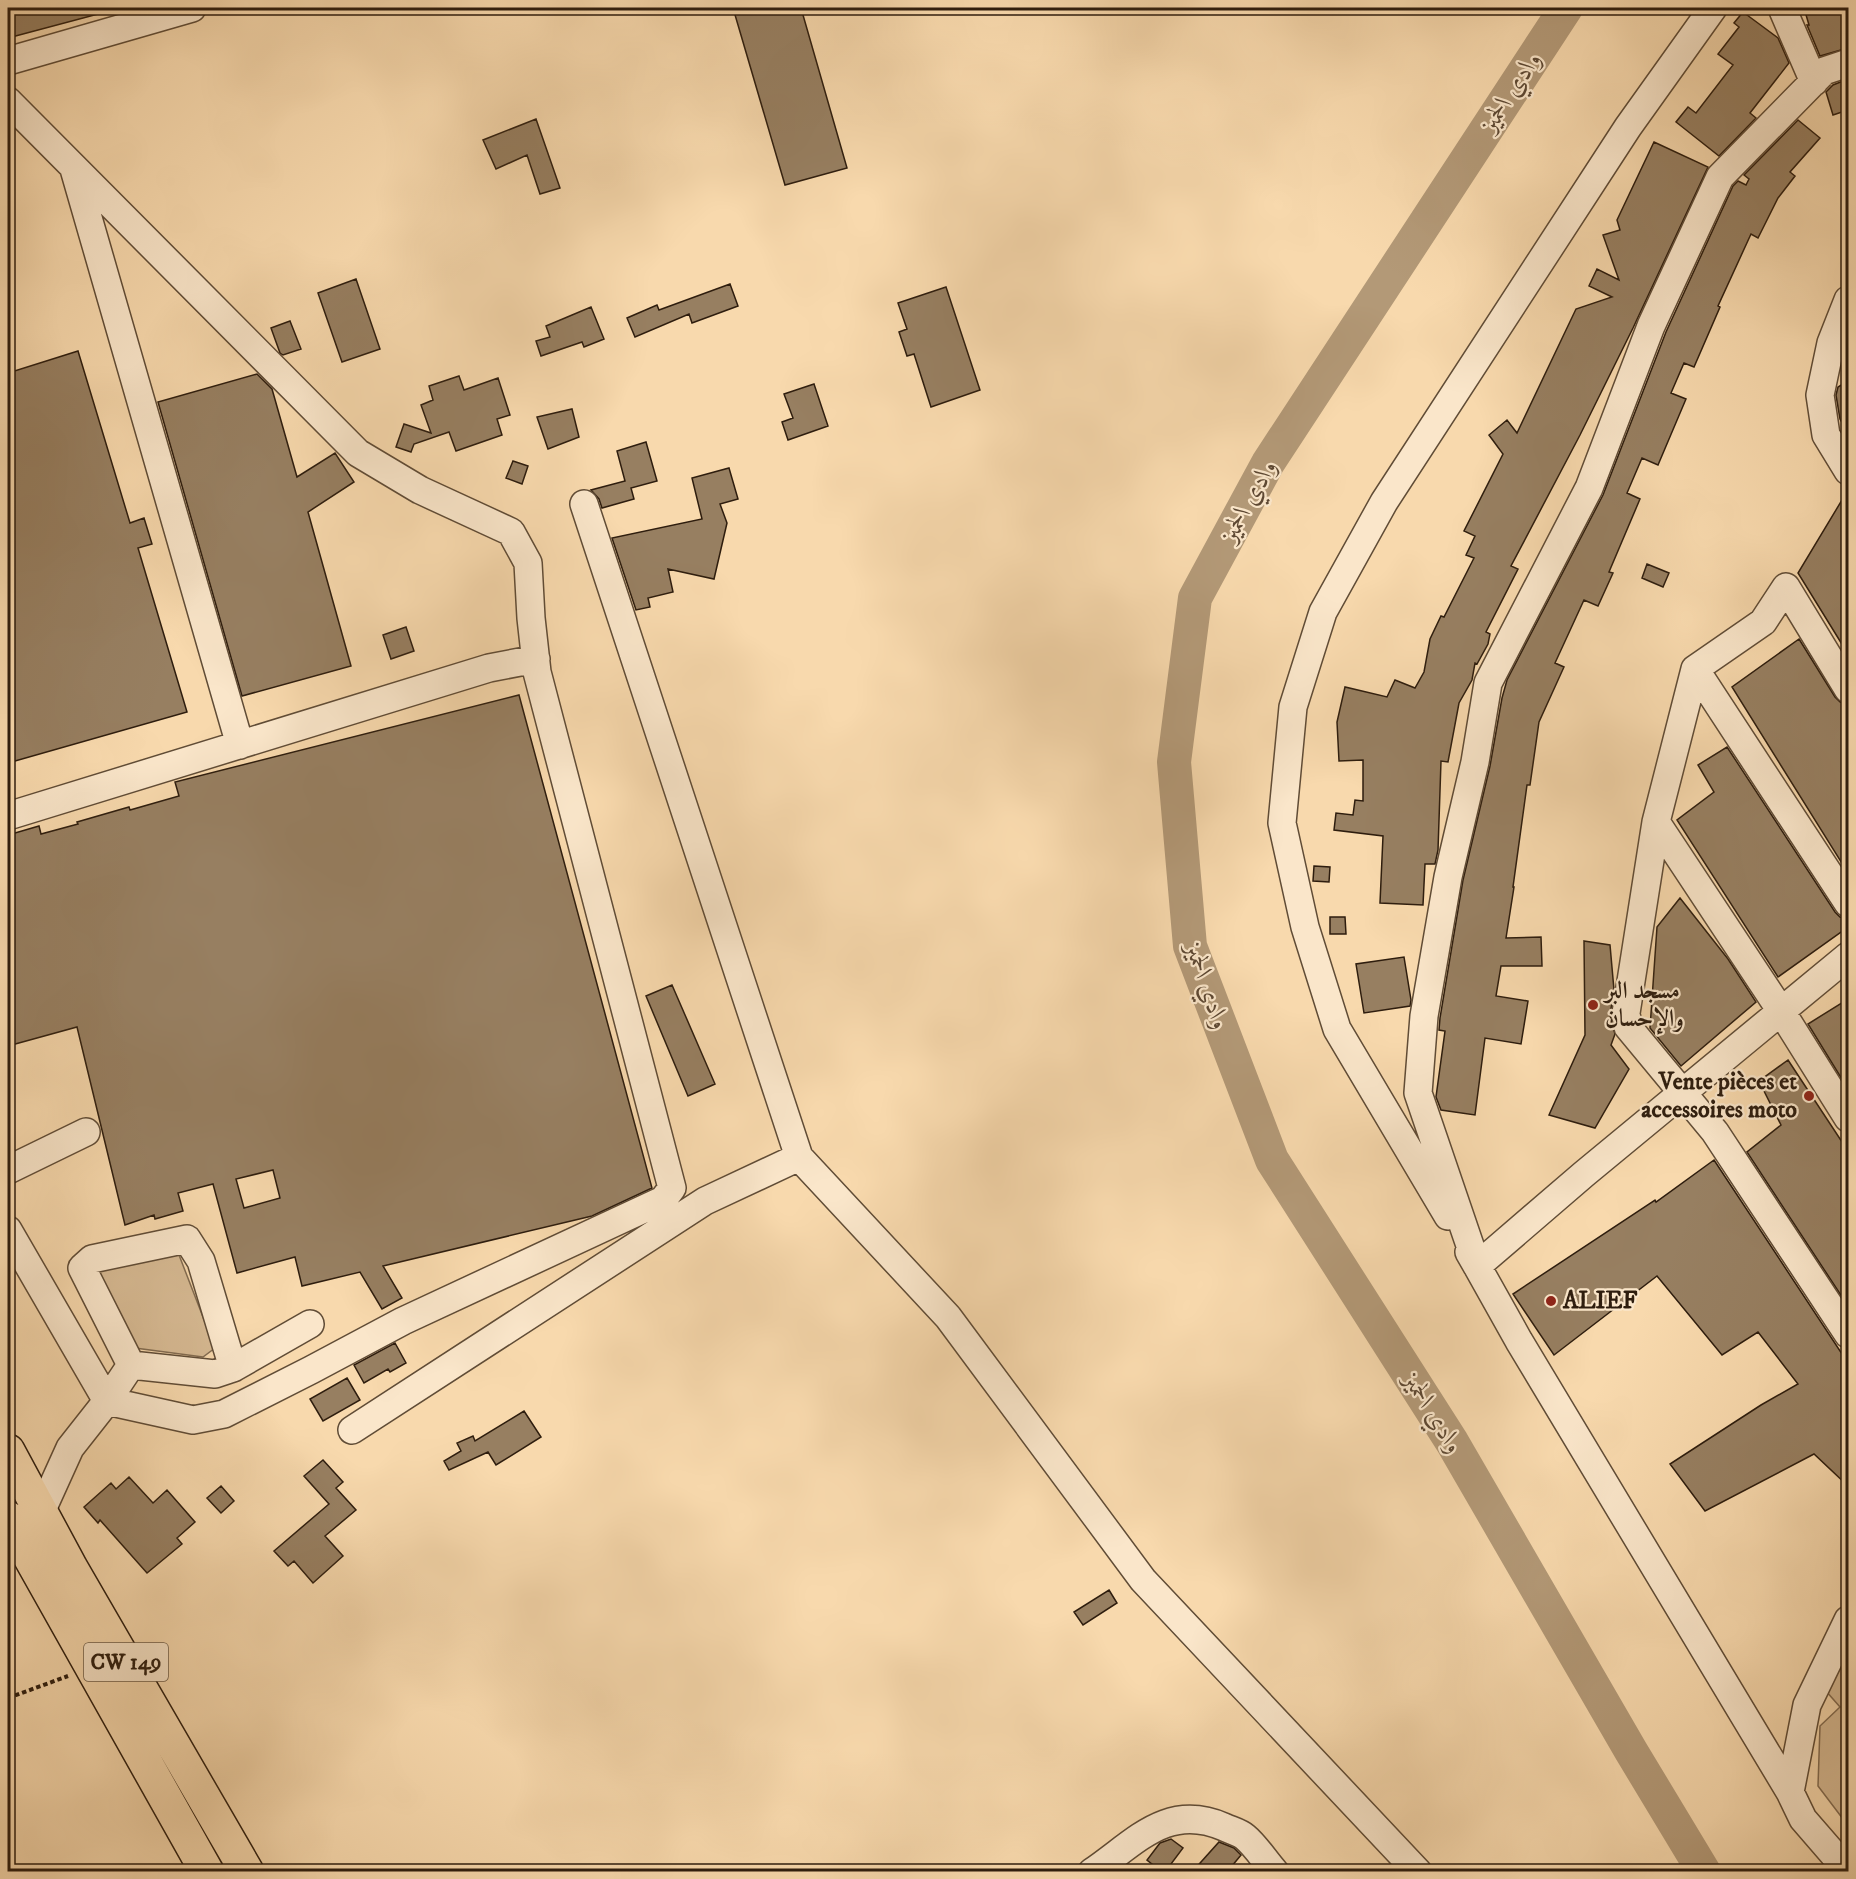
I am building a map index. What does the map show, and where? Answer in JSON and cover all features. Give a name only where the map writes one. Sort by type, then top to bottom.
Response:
[{"type":"highway","name":"CW 149","points":[[8,1451],[246,1872]]},
{"type":"highway","name":"CW 149","points":[[8,1518],[207,1872]]},
{"type":"street","points":[[1713,8],[1628,127],[1384,502],[1323,612],[1293,707],[1282,823],[1305,927],[1337,1029],[1478,1266],[1519,1341],[1790,1792],[1803,1819],[1848,1871]]},
{"type":"street","points":[[1782,8],[1814,82]]},
{"type":"street","points":[[8,61],[175,10]]},
{"type":"street","points":[[1478,1266],[1418,1093],[1424,1016],[1448,878],[1475,762],[1488,683],[1590,488],[1651,326],[1720,177],[1824,71],[1848,63]]},
{"type":"street","points":[[8,101],[358,453],[420,490],[511,532],[528,563],[537,672],[672,1188],[663,1200],[403,1321],[224,1414],[193,1420],[106,1401],[8,1230]]},
{"type":"street","points":[[74,168],[240,745]]},
{"type":"street","points":[[1848,300],[1831,343],[1820,395],[1826,435],[1848,471]]},
{"type":"street","points":[[584,504],[800,1157],[948,1317],[1143,1580],[1418,1872]]},
{"type":"street","points":[[1848,689],[1786,587],[1763,622],[1695,669],[1656,822],[1626,1013],[1628,1026],[1715,1132],[1848,1334]]},
{"type":"street","points":[[8,816],[489,668],[536,659]]},
{"type":"street","points":[[1695,669],[1848,903]]},
{"type":"street","points":[[1656,822],[1781,1011],[1848,1118]]},
{"type":"street","points":[[1478,1266],[1584,1174],[1848,956]]},
{"type":"street","points":[[8,1170],[86,1132]]},
{"type":"street","points":[[352,1430],[705,1201],[800,1157]]},
{"type":"street","points":[[131,1365],[82,1268],[92,1259],[187,1239],[201,1260],[233,1368]]},
{"type":"street","points":[[131,1365],[215,1374],[233,1368],[310,1324]]},
{"type":"street","points":[[41,1512],[70,1448],[131,1365]]},
{"type":"street","points":[[1790,1792],[1807,1705],[1848,1620]]},
{"type":"street","points":[[1092,1872],[1127,1845],[1158,1826],[1173,1820],[1194,1819],[1211,1821],[1244,1836],[1275,1872]]},
{"type":"path","points":[[8,1698],[91,1668]]},
{"type":"shaded area","points":[[171,1248],[179,1255],[215,1348],[203,1357],[135,1348],[96,1275],[99,1266]]},
{"type":"shaded area","points":[[1848,1641],[1848,1813],[1843,1819],[1818,1786],[1820,1726],[1840,1707],[1826,1691]]},
{"type":"building","points":[[8,8],[101,8],[102,13],[8,38]]},
{"type":"building","points":[[733,8],[801,8],[847,168],[785,185]]},
{"type":"building","points":[[1804,8],[1848,8],[1848,48],[1820,56],[1807,25],[1809,25]]},
{"type":"building","points":[[1743,12],[1778,38],[1789,63],[1750,113],[1756,118],[1719,156],[1676,122],[1688,107],[1696,113],[1733,65],[1718,54],[1739,27],[1734,23]]},
{"type":"building","points":[[1848,79],[1848,110],[1833,115],[1826,92],[1833,85]]},
{"type":"building","points":[[536,119],[560,188],[540,194],[527,155],[496,169],[483,140]]},
{"type":"building","points":[[1798,120],[1820,138],[1790,172],[1795,176],[1778,198],[1758,238],[1751,234],[1718,306],[1720,307],[1694,367],[1684,363],[1671,393],[1686,399],[1658,465],[1642,458],[1627,493],[1640,499],[1609,572],[1613,573],[1598,606],[1584,600],[1555,663],[1564,667],[1539,722],[1530,785],[1527,785],[1506,938],[1541,937],[1542,966],[1501,966],[1496,996],[1528,1001],[1521,1044],[1485,1038],[1475,1115],[1441,1110],[1436,1097],[1445,1031],[1439,1030],[1440,1018],[1463,880],[1490,766],[1507,680],[1603,495],[1666,332],[1733,186],[1738,181],[1746,185],[1749,179],[1744,175]]},
{"type":"building","points":[[1654,142],[1708,167],[1633,328],[1511,566],[1518,569],[1486,632],[1490,634],[1488,644],[1477,664],[1475,663],[1472,680],[1459,703],[1448,762],[1441,761],[1438,850],[1435,864],[1425,864],[1423,905],[1380,903],[1383,836],[1334,830],[1336,813],[1353,815],[1355,800],[1363,801],[1363,760],[1339,761],[1337,722],[1345,687],[1387,697],[1395,680],[1415,688],[1424,672],[1430,639],[1441,616],[1444,617],[1474,558],[1466,555],[1475,536],[1464,531],[1503,454],[1489,435],[1507,420],[1517,433],[1576,309],[1612,297],[1589,286],[1597,269],[1619,280],[1603,235],[1620,230],[1617,220]]},
{"type":"building","points":[[356,279],[380,349],[342,362],[318,293]]},
{"type":"building","points":[[730,284],[738,306],[692,323],[689,314],[635,337],[627,318],[657,305],[659,310]]},
{"type":"building","points":[[946,287],[980,390],[931,407],[914,354],[907,356],[899,332],[907,329],[898,303]]},
{"type":"building","points":[[591,307],[604,339],[584,347],[582,342],[541,356],[536,341],[550,337],[546,326]]},
{"type":"building","points":[[290,321],[301,349],[283,355],[280,353],[271,328]]},
{"type":"building","points":[[78,351],[130,523],[144,518],[152,544],[138,548],[187,712],[8,763],[8,373]]},
{"type":"building","points":[[257,374],[272,389],[297,477],[335,453],[354,482],[308,512],[351,666],[242,696],[158,402]]},
{"type":"building","points":[[459,376],[464,390],[498,378],[510,415],[497,419],[502,435],[456,451],[449,432],[414,444],[411,452],[396,447],[404,424],[431,433],[421,405],[433,400],[429,386]]},
{"type":"building","points":[[1848,381],[1848,434],[1840,419],[1836,395],[1838,387]]},
{"type":"building","points":[[814,384],[828,426],[788,440],[782,422],[793,418],[784,394]]},
{"type":"building","points":[[572,409],[579,437],[548,449],[537,417]]},
{"type":"building","points":[[646,442],[657,481],[631,488],[634,499],[602,508],[599,499],[591,490],[625,481],[617,451]]},
{"type":"building","points":[[513,461],[528,466],[522,484],[506,478]]},
{"type":"building","points":[[729,468],[738,499],[720,504],[727,523],[714,579],[668,569],[673,592],[648,598],[650,607],[636,610],[612,538],[702,519],[692,478]]},
{"type":"building","points":[[1848,490],[1848,654],[1798,573]]},
{"type":"building","points":[[1647,564],[1669,573],[1663,587],[1642,578]]},
{"type":"building","points":[[406,627],[414,651],[391,659],[383,635]]},
{"type":"building","points":[[1799,639],[1835,697],[1844,704],[1848,711],[1848,873],[1732,687]]},
{"type":"building","points":[[519,695],[652,1188],[592,1216],[383,1266],[402,1298],[382,1309],[360,1272],[302,1286],[295,1257],[237,1273],[213,1184],[178,1193],[183,1211],[155,1219],[154,1215],[125,1225],[77,1027],[8,1046],[8,835],[39,826],[41,834],[129,807],[130,810],[179,796],[175,782]],"holes":[[[273,1170],[280,1198],[244,1208],[236,1179]]]},
{"type":"building","points":[[1727,747],[1835,912],[1840,917],[1848,919],[1848,927],[1778,977],[1677,820],[1714,792],[1698,765]]},
{"type":"building","points":[[1314,866],[1330,867],[1329,882],[1313,881]]},
{"type":"building","points":[[1680,898],[1728,959],[1756,1002],[1681,1066],[1650,1028],[1657,927]]},
{"type":"building","points":[[1330,917],[1345,917],[1346,934],[1330,934]]},
{"type":"building","points":[[1584,941],[1610,945],[1614,990],[1610,1015],[1615,1034],[1611,1045],[1629,1069],[1595,1128],[1549,1115],[1585,1035]]},
{"type":"building","points":[[1404,957],[1410,1006],[1364,1013],[1356,964]]},
{"type":"building","points":[[672,985],[715,1084],[688,1096],[646,996]]},
{"type":"building","points":[[1848,999],[1848,1089],[1808,1024]]},
{"type":"building","points":[[1788,1060],[1848,1151],[1848,1306],[1747,1152],[1781,1125],[1759,1081]]},
{"type":"building","points":[[1714,1160],[1848,1363],[1848,1486],[1814,1454],[1705,1511],[1670,1464],[1761,1405],[1798,1384],[1758,1332],[1722,1355],[1657,1276],[1554,1355],[1513,1294],[1655,1200],[1656,1202]]},
{"type":"building","points":[[395,1343],[406,1363],[390,1372],[388,1369],[364,1383],[354,1365]]},
{"type":"building","points":[[347,1378],[360,1400],[323,1421],[310,1399]]},
{"type":"building","points":[[524,1411],[541,1437],[496,1465],[488,1452],[449,1470],[444,1461],[461,1451],[457,1443],[473,1436],[475,1441]]},
{"type":"building","points":[[323,1460],[343,1482],[336,1488],[356,1510],[325,1536],[343,1556],[313,1583],[294,1561],[288,1566],[274,1551],[329,1504],[304,1476]]},
{"type":"building","points":[[129,1477],[153,1503],[167,1490],[195,1522],[177,1538],[182,1544],[147,1573],[100,1520],[98,1523],[84,1507],[111,1483],[116,1489]]},
{"type":"building","points":[[221,1486],[234,1501],[221,1513],[207,1498]]},
{"type":"building","points":[[1109,1590],[1117,1603],[1083,1625],[1074,1612]]},
{"type":"building","points":[[1171,1839],[1183,1848],[1165,1872],[1162,1872],[1147,1860],[1160,1843]]},
{"type":"building","points":[[1219,1842],[1234,1848],[1241,1855],[1227,1872],[1192,1872]]},
{"type":"waterway","name":"وادي الحميز","points":[[1566,8],[1268,463],[1195,598],[1174,762],[1190,946],[1272,1160],[1452,1442],[1631,1751],[1704,1872]]},
{"type":"place","name":"مسجد البر والإحسان","points":[[1593,1005]]},
{"type":"place","name":"Vente pièces et accessoires moto","points":[[1809,1096]]},
{"type":"place","name":"ALIEF","points":[[1551,1301]]}]
